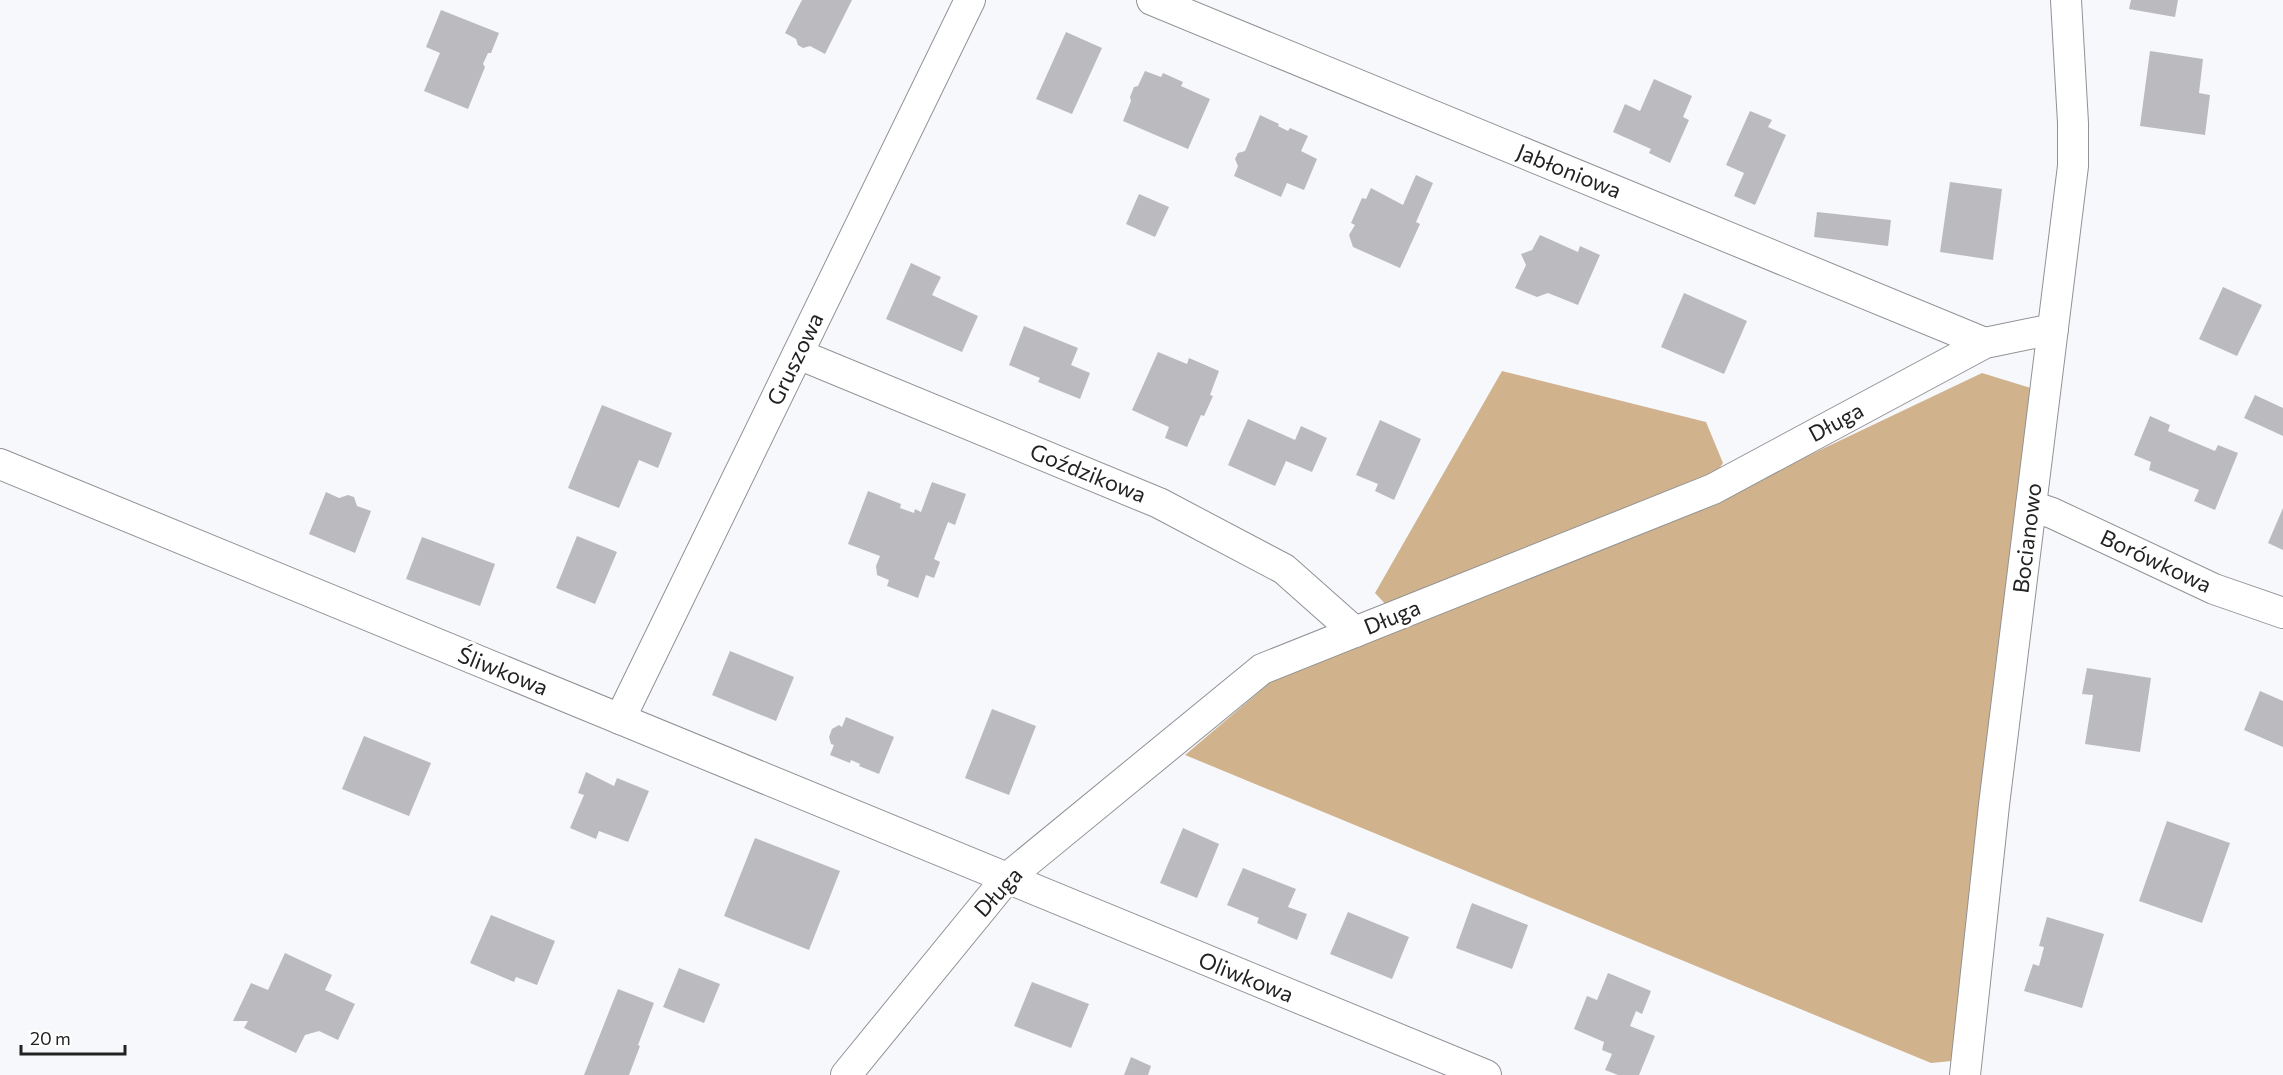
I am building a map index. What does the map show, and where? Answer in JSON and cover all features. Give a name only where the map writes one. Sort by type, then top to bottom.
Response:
[{"type":"street","name":"Gruszowa","points":[[620,719],[970,0]]},
{"type":"street","name":"Jabłoniowa","points":[[1152,0],[1985,343]]},
{"type":"street","name":"Bocianowo","points":[[1965,1075],[1994,805],[2073,166],[2073,123],[2066,0]]},
{"type":"street","name":"Długa","points":[[846,1075],[1006,879],[1262,669],[1713,489],[1985,343],[2053,329]]},
{"type":"street","name":"Goździkowa","points":[[798,354],[1159,502],[1284,569],[1355,632]]},
{"type":"street","name":"Śliwkowa","points":[[0,465],[1006,879]]},
{"type":"street","name":"Borówkowa","points":[[2031,506],[2052,513],[2214,589],[2283,613]]},
{"type":"street","name":"Oliwkowa","points":[[1006,879],[1486,1075]]},
{"type":"shaded area","points":[[1502,371],[1706,422],[1723,463],[1714,476],[1388,607],[1375,593]]},
{"type":"shaded area","points":[[1982,373],[2037,390],[1962,1060],[1931,1063],[1185,755],[1279,675],[1719,498]]},
{"type":"building","points":[[802,0],[852,0],[825,54],[810,46],[803,48],[798,45],[796,39],[785,33]]},
{"type":"building","points":[[2131,0],[2178,0],[2175,17],[2129,9]]},
{"type":"building","points":[[441,10],[499,33],[491,53],[488,53],[483,64],[485,67],[468,109],[424,91],[440,53],[426,47]]},
{"type":"building","points":[[1066,32],[1102,48],[1072,114],[1036,99]]},
{"type":"building","points":[[2150,51],[2203,59],[2199,93],[2210,95],[2205,135],[2140,126]]},
{"type":"building","points":[[1145,71],[1161,77],[1163,73],[1183,82],[1181,86],[1210,99],[1188,149],[1123,121],[1134,87],[1138,86]]},
{"type":"building","points":[[1654,79],[1692,96],[1683,117],[1689,120],[1670,163],[1649,153],[1651,149],[1613,132],[1625,104],[1640,111]]},
{"type":"building","points":[[1750,111],[1772,120],[1768,127],[1786,135],[1755,205],[1734,196],[1744,173],[1726,165]]},
{"type":"building","points":[[1260,115],[1288,131],[1290,128],[1308,136],[1301,151],[1317,159],[1304,190],[1287,183],[1281,197],[1234,176],[1238,166],[1235,159],[1238,153],[1245,151]]},
{"type":"building","points":[[1416,175],[1433,183],[1416,222],[1420,224],[1400,268],[1353,247],[1349,235],[1355,225],[1351,223],[1362,198],[1366,199],[1371,188],[1403,205]]},
{"type":"building","points":[[1950,182],[2002,189],[1993,260],[1940,252]]},
{"type":"building","points":[[1139,194],[1169,207],[1155,237],[1126,224]]},
{"type":"building","points":[[1817,212],[1891,220],[1888,246],[1814,237]]},
{"type":"building","points":[[1540,235],[1578,252],[1580,246],[1600,255],[1578,305],[1548,293],[1537,297],[1515,288],[1526,265],[1521,254],[1532,250]]},
{"type":"building","points":[[911,263],[941,277],[932,295],[978,316],[962,352],[886,319]]},
{"type":"building","points":[[2223,287],[2262,305],[2237,356],[2199,339]]},
{"type":"building","points":[[1684,293],[1747,321],[1724,374],[1661,347]]},
{"type":"building","points":[[1024,326],[1078,348],[1071,365],[1090,373],[1080,399],[1038,382],[1040,378],[1009,365]]},
{"type":"building","points":[[1158,352],[1187,364],[1189,358],[1219,371],[1210,395],[1213,396],[1204,416],[1201,415],[1187,447],[1165,438],[1169,427],[1132,410]]},
{"type":"building","points":[[2255,395],[2283,408],[2283,436],[2244,418]]},
{"type":"building","points":[[602,405],[672,433],[658,468],[639,460],[619,508],[568,488]]},
{"type":"building","points":[[2150,416],[2170,425],[2168,431],[2215,451],[2218,445],[2238,453],[2215,510],[2194,501],[2199,490],[2149,470],[2151,462],[2134,455]]},
{"type":"building","points":[[1248,419],[1295,440],[1301,426],[1327,438],[1312,472],[1286,461],[1275,486],[1228,465]]},
{"type":"building","points":[[1380,420],[1421,439],[1394,500],[1375,491],[1378,484],[1356,475]]},
{"type":"building","points":[[932,482],[966,494],[955,525],[948,522],[934,559],[940,562],[934,578],[926,575],[918,598],[887,586],[889,580],[877,575],[876,566],[880,556],[848,544],[868,491],[901,504],[900,508],[914,513],[915,509],[921,512]]},
{"type":"building","points":[[326,492],[339,498],[348,495],[354,497],[357,506],[371,511],[355,553],[309,534]]},
{"type":"building","points":[[2283,508],[2283,550],[2268,543]]},
{"type":"building","points":[[577,536],[617,552],[595,604],[556,588]]},
{"type":"building","points":[[422,537],[495,564],[480,606],[406,579]]},
{"type":"building","points":[[730,651],[794,677],[776,721],[712,695]]},
{"type":"building","points":[[2087,668],[2151,678],[2140,752],[2085,744],[2093,695],[2082,694]]},
{"type":"building","points":[[2260,691],[2283,701],[2283,747],[2244,730]]},
{"type":"building","points":[[992,709],[1036,726],[1009,795],[965,778]]},
{"type":"building","points":[[846,717],[894,737],[879,774],[851,760],[850,763],[830,755],[834,745],[831,744],[829,737],[832,729],[839,725],[842,727]]},
{"type":"building","points":[[364,736],[431,763],[409,816],[342,789]]},
{"type":"building","points":[[586,772],[614,786],[617,778],[649,791],[628,842],[599,831],[596,839],[570,828],[584,795],[578,793]]},
{"type":"building","points":[[2167,821],[2230,843],[2202,923],[2139,901]]},
{"type":"building","points":[[1183,828],[1219,844],[1197,898],[1160,883]]},
{"type":"building","points":[[755,838],[840,871],[809,950],[724,916]]},
{"type":"building","points":[[1243,868],[1296,889],[1288,907],[1307,914],[1297,940],[1257,923],[1259,918],[1227,905]]},
{"type":"building","points":[[1472,903],[1528,925],[1512,969],[1456,948]]},
{"type":"building","points":[[1348,912],[1409,937],[1392,979],[1330,954]]},
{"type":"building","points":[[491,915],[555,941],[537,985],[516,977],[514,982],[470,963]]},
{"type":"building","points":[[2047,917],[2104,934],[2082,1008],[2024,991],[2033,964],[2039,966],[2044,947],[2039,946]]},
{"type":"building","points":[[285,953],[332,975],[325,990],[355,1004],[338,1040],[319,1031],[305,1035],[296,1053],[244,1028],[248,1021],[233,1021],[251,983],[268,990]]},
{"type":"building","points":[[679,968],[720,984],[704,1023],[663,1007]]},
{"type":"building","points":[[1608,973],[1651,991],[1642,1014],[1636,1011],[1630,1026],[1655,1036],[1639,1075],[1618,1075],[1605,1070],[1612,1054],[1602,1050],[1604,1042],[1574,1029],[1587,996],[1597,1000]]},
{"type":"building","points":[[1032,982],[1089,1004],[1071,1048],[1014,1026]]},
{"type":"building","points":[[618,989],[654,1003],[629,1075],[584,1075]]},
{"type":"building","points":[[1131,1057],[1151,1066],[1148,1075],[1124,1075]]}]
